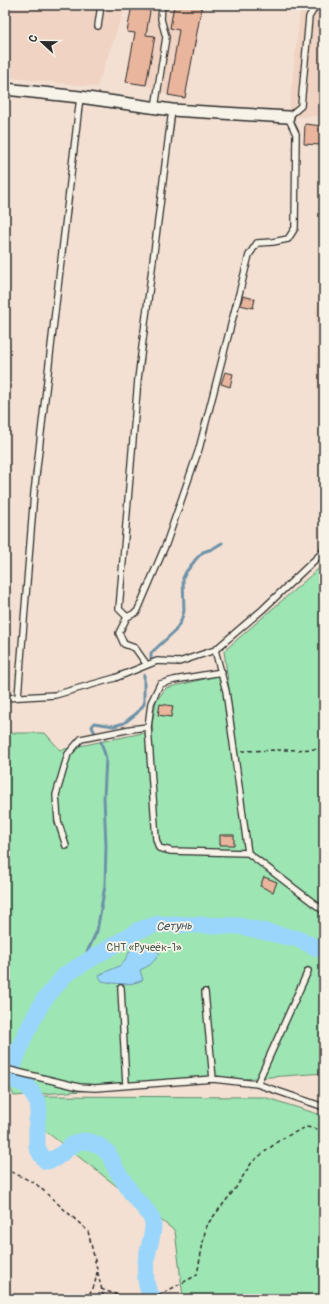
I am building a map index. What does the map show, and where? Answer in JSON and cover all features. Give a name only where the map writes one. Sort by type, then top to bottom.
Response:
[{"type":"street","points":[[5,89],[80,97],[172,110],[288,117]]},
{"type":"lane","points":[[98,26],[101,5]]},
{"type":"lane","points":[[155,108],[166,37],[160,19],[162,5]]},
{"type":"lane","points":[[147,665],[135,648],[124,644],[119,633],[127,617],[137,612],[166,544],[199,449],[249,255],[256,243],[288,239],[295,228],[296,134],[288,117],[301,106],[309,17],[316,5]]},
{"type":"lane","points":[[18,697],[34,493],[80,97]]},
{"type":"lane","points":[[127,617],[119,609],[138,379],[172,110]]},
{"type":"lane","points":[[5,698],[55,695],[115,678],[157,661],[179,662],[215,650],[262,610],[323,552],[324,549]]},
{"type":"lane","points":[[215,650],[226,690],[248,853]]},
{"type":"lane","points":[[222,672],[174,680],[160,684],[151,703],[148,727],[156,839],[159,848],[171,851],[248,853],[324,911]]},
{"type":"lane","points":[[66,846],[58,821],[56,794],[68,754],[81,740],[131,729],[148,727]]},
{"type":"lane","points":[[258,1084],[308,971]]},
{"type":"lane","points":[[121,988],[126,1085]]},
{"type":"lane","points":[[205,992],[213,1079]]},
{"type":"lane","points":[[5,1069],[79,1087],[94,1088],[213,1079],[258,1084],[324,1107]]},
{"type":"path","points":[[237,751],[324,749]]},
{"type":"path","points":[[152,1299],[197,1276],[206,1226],[235,1189],[252,1162],[281,1139],[306,1127],[324,1130]]},
{"type":"path","points":[[5,1169],[35,1183],[88,1231],[104,1299]]},
{"type":"path","points":[[83,1299],[90,1295],[95,1286],[98,1271]]},
{"type":"path","points":[[101,1289],[129,1299]]},
{"type":"path","points":[[5,1293],[9,1299]]},
{"type":"shaded area","points":[[5,5],[124,5],[123,13],[97,87],[5,77]]},
{"type":"shaded area","points":[[132,5],[202,5],[185,98],[168,95],[146,85],[126,82],[135,33],[127,32]]},
{"type":"shaded area","points":[[301,5],[324,5],[324,116],[288,117]]},
{"type":"shaded area","points":[[324,258],[324,422],[318,422],[316,312]]},
{"type":"green space","points":[[324,564],[324,908],[251,853],[224,651]]},
{"type":"green space","name":"СНТ «Ручеёк-1»","points":[[221,675],[246,854],[324,914],[324,1073],[14,1096],[5,1078],[5,733],[45,733],[60,750],[153,731],[152,724],[156,701],[166,688]]},
{"type":"green space","points":[[29,1096],[264,1097],[324,1116],[324,1299],[184,1299],[175,1231],[44,1130]]},
{"type":"water","points":[[150,943],[160,954],[150,965],[140,970],[143,980],[123,984],[102,981],[99,976],[121,964],[127,957],[132,947]]},
{"type":"building","points":[[132,5],[151,5],[146,35],[155,36],[146,85],[126,82],[135,33],[127,32]]},
{"type":"building","points":[[174,5],[202,5],[185,98],[168,95],[179,30],[170,28]]},
{"type":"building","points":[[305,124],[322,126],[321,145],[304,144]]},
{"type":"building","points":[[243,296],[255,299],[253,308],[240,305]]},
{"type":"building","points":[[225,372],[233,374],[230,387],[221,384]]},
{"type":"building","points":[[160,704],[173,706],[171,717],[158,715]]},
{"type":"building","points":[[220,835],[234,835],[234,845],[220,845]]},
{"type":"building","points":[[264,877],[277,882],[273,892],[260,886]]},
{"type":"waterway","points":[[151,658],[151,653],[175,631],[181,621],[184,611],[183,578],[186,572],[203,552],[222,543]]},
{"type":"waterway","points":[[96,735],[92,727],[94,723],[114,726],[124,723],[137,713],[144,704],[144,675]]},
{"type":"waterway","points":[[81,965],[97,931],[105,886],[106,846],[104,797],[106,758],[101,742]]},
{"type":"waterway","name":"Сетунь","points":[[14,1064],[24,1037],[43,1001],[66,974],[139,930],[158,924],[239,926],[298,939],[324,951]]},
{"type":"waterway","points":[[5,1080],[9,1078],[27,1085],[38,1103],[37,1147],[46,1161],[56,1158],[73,1144],[83,1141],[96,1144],[109,1154],[116,1169],[132,1194],[152,1219],[153,1228],[147,1257],[146,1277],[149,1292],[155,1299]]}]
